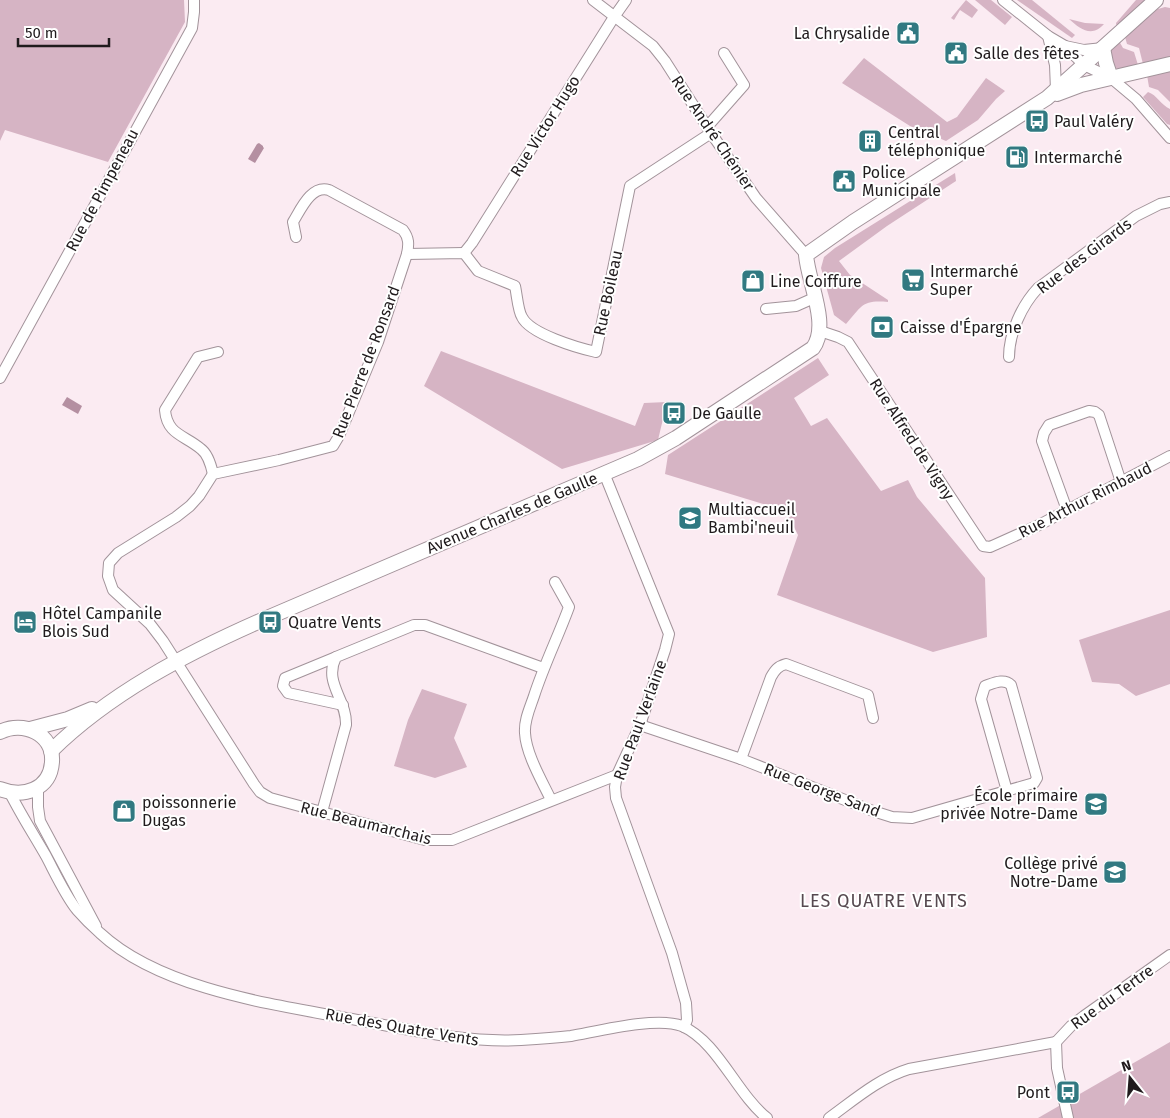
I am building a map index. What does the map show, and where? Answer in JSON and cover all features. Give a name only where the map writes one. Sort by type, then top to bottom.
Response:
[{"type":"street","name":"Rue de Pimpeneau","points":[[0,378],[192,28],[194,0]]},
{"type":"street","name":"Rue André Chénier","points":[[593,0],[653,46],[665,61],[709,130],[756,198],[806,255]]},
{"type":"street","name":"Rue Victor Hugo","points":[[464,253],[626,0]]},
{"type":"street","points":[[1003,0],[1048,36],[1065,46],[1084,65],[1112,78],[1136,99],[1170,138]]},
{"type":"street","points":[[820,331],[819,316],[807,268],[806,255],[853,222],[1052,94],[1156,0]]},
{"type":"street","points":[[1163,0],[1170,1]]},
{"type":"street","points":[[1048,36],[1055,65],[1052,94]]},
{"type":"street","points":[[1065,46],[1084,50],[1103,48]]},
{"type":"street","points":[[1103,48],[1112,78]]},
{"type":"street","points":[[709,130],[744,86],[724,53]]},
{"type":"street","points":[[1052,94],[1081,85],[1170,64]]},
{"type":"street","name":"Rue Boileau","points":[[464,253],[478,271],[515,286],[519,300],[520,315],[532,329],[578,348],[596,352],[630,186],[709,130]]},
{"type":"street","points":[[296,237],[292,222],[309,197],[315,191],[322,188],[402,230],[407,236],[409,244],[408,254],[464,253]]},
{"type":"street","name":"Rue des Girards","points":[[1009,357],[1009,346],[1022,310],[1038,288],[1136,216],[1160,204],[1170,202]]},
{"type":"street","name":"Rue Pierre de Ronsard","points":[[213,474],[333,446],[339,436],[374,350],[408,254]]},
{"type":"street","points":[[766,310],[796,306],[814,298]]},
{"type":"street","name":"Avenue Charles de Gaulle","points":[[51,751],[72,731],[114,700],[176,661],[214,641],[638,459],[676,438],[813,348],[818,342],[820,331]]},
{"type":"street","name":"Rue Alfred de Vigny","points":[[820,331],[848,342],[979,542],[983,546],[990,547],[1000,543]]},
{"type":"street","points":[[176,661],[150,624],[114,590],[108,576],[109,563],[118,553],[176,517],[190,506],[213,474],[203,450],[172,431],[168,425],[165,410],[198,357],[218,352]]},
{"type":"street","points":[[1068,510],[1042,441],[1049,425],[1089,411],[1099,415],[1121,482]]},
{"type":"street","name":"Rue Arthur Rimbaud","points":[[1000,543],[1068,510],[1170,456]]},
{"type":"street","name":"Rue Paul Verlaine","points":[[604,474],[669,634],[666,650],[640,725],[617,775],[615,787],[616,798],[672,954],[686,1003],[687,1020],[684,1027]]},
{"type":"street","points":[[551,800],[528,749],[525,733],[526,718],[543,668],[569,607],[555,582]]},
{"type":"street","points":[[343,705],[288,693],[283,686],[285,678],[414,625],[425,625],[543,668]]},
{"type":"street","points":[[322,812],[346,725],[347,714],[331,675],[331,666],[336,657]]},
{"type":"street","name":"Rue Beaumarchais","points":[[176,661],[260,792],[270,798],[425,840],[452,840],[617,775]]},
{"type":"street","points":[[740,759],[771,677],[776,668],[781,665],[786,664],[868,695],[873,718]]},
{"type":"street","name":"Rue George Sand","points":[[640,725],[740,759],[892,817],[912,818],[1007,791],[1034,783],[1037,778],[1011,685],[1008,682],[1001,681],[985,686],[981,699],[1007,791]]},
{"type":"street","name":"Avenue Charles de Gaulle","points":[[1,731],[11,727],[30,728],[67,720],[114,700]]},
{"type":"street","points":[[5,791],[20,794],[30,792],[45,780],[50,771],[51,751],[46,741],[30,728]]},
{"type":"street","name":"Rue des Quatre Vents","points":[[38,787],[40,821],[100,933]]},
{"type":"street","name":"Rue des Quatre Vents","points":[[5,791],[76,910],[116,946],[166,973],[213,990],[264,1003],[452,1038],[492,1042],[551,1039],[670,1022],[684,1027],[704,1041],[753,1104],[767,1118]]},
{"type":"street","name":"Rue du Tertre","points":[[1056,1042],[1071,1026],[1084,1016],[1170,956]]},
{"type":"street","points":[[828,1118],[870,1088],[898,1072],[1056,1042],[1057,1068],[1068,1118]]},
{"type":"shaded area","points":[[0,0],[184,0],[185,22],[108,162],[5,130],[0,141]]},
{"type":"shaded area","points":[[966,0],[978,10],[972,18],[960,10],[954,20],[951,18]]},
{"type":"shaded area","points":[[975,0],[991,0],[1012,17],[1005,25]]},
{"type":"shaded area","points":[[1017,0],[1032,0],[1075,35],[1072,38]]},
{"type":"shaded area","points":[[1136,0],[1147,0],[1117,28],[1116,23]]},
{"type":"shaded area","points":[[1165,7],[1170,8],[1170,58],[1143,64],[1139,48],[1127,44],[1125,37],[1151,11]]},
{"type":"shaded area","points":[[1069,19],[1085,23],[1104,24],[1095,31],[1091,31],[1082,29]]},
{"type":"shaded area","points":[[1119,41],[1123,48],[1134,52],[1138,65],[1121,70],[1115,68],[1110,53]]},
{"type":"shaded area","points":[[864,58],[947,122],[957,117],[986,78],[1005,91],[978,120],[946,141],[910,126],[842,83]]},
{"type":"shaded area","points":[[1170,70],[1170,102],[1158,90],[1149,87],[1147,75]]},
{"type":"shaded area","points":[[1148,92],[1170,109],[1170,125],[1143,97]]},
{"type":"shaded area","points":[[259,143],[264,148],[255,163],[248,159]]},
{"type":"shaded area","points":[[955,173],[956,181],[887,226],[839,261],[850,275],[888,300],[888,302],[873,302],[864,305],[846,324],[834,315],[821,268],[824,257],[835,248]]},
{"type":"shaded area","points":[[441,351],[635,426],[644,403],[667,402],[658,440],[562,469],[424,386]]},
{"type":"shaded area","points":[[818,358],[829,375],[794,398],[811,426],[827,418],[881,491],[908,480],[917,497],[985,578],[987,637],[933,652],[777,595],[798,535],[786,511],[665,474],[668,455]]},
{"type":"shaded area","points":[[67,397],[82,406],[78,414],[62,405]]},
{"type":"shaded area","points":[[1170,610],[1170,684],[1136,696],[1119,684],[1092,682],[1079,640]]},
{"type":"shaded area","points":[[422,689],[467,704],[454,738],[467,767],[435,778],[394,766],[408,720]]},
{"type":"shaded area","points":[[1170,1042],[1170,1118],[1038,1118]]},
{"type":"place","name":"La Chrysalide","points":[[908,33]]},
{"type":"place","name":"Salle des fêtes","points":[[956,53]]},
{"type":"place","name":"Paul Valéry","points":[[1037,121]]},
{"type":"place","name":"Central téléphonique","points":[[870,141]]},
{"type":"place","name":"Intermarché","points":[[1017,157]]},
{"type":"place","name":"Police Municipale","points":[[844,181]]},
{"type":"place","name":"Intermarché Super","points":[[913,280]]},
{"type":"place","name":"Line Coiffure","points":[[753,281]]},
{"type":"place","name":"Caisse d'Épargne","points":[[882,327]]},
{"type":"place","name":"De Gaulle","points":[[674,413]]},
{"type":"place","name":"Multiaccueil Bambi'neuil","points":[[690,518]]},
{"type":"place","name":"Hôtel Campanile Blois Sud","points":[[25,622]]},
{"type":"place","name":"Quatre Vents","points":[[270,622]]},
{"type":"place","name":"École primaire privée Notre-Dame","points":[[1096,804]]},
{"type":"place","name":"poissonnerie Dugas","points":[[124,811]]},
{"type":"place","name":"Collège privé Notre-Dame","points":[[1115,872]]},
{"type":"place","name":"Pont","points":[[1068,1092]]},
{"type":"district","name":"LES QUATRE VENTS","points":[[884,901]]}]
